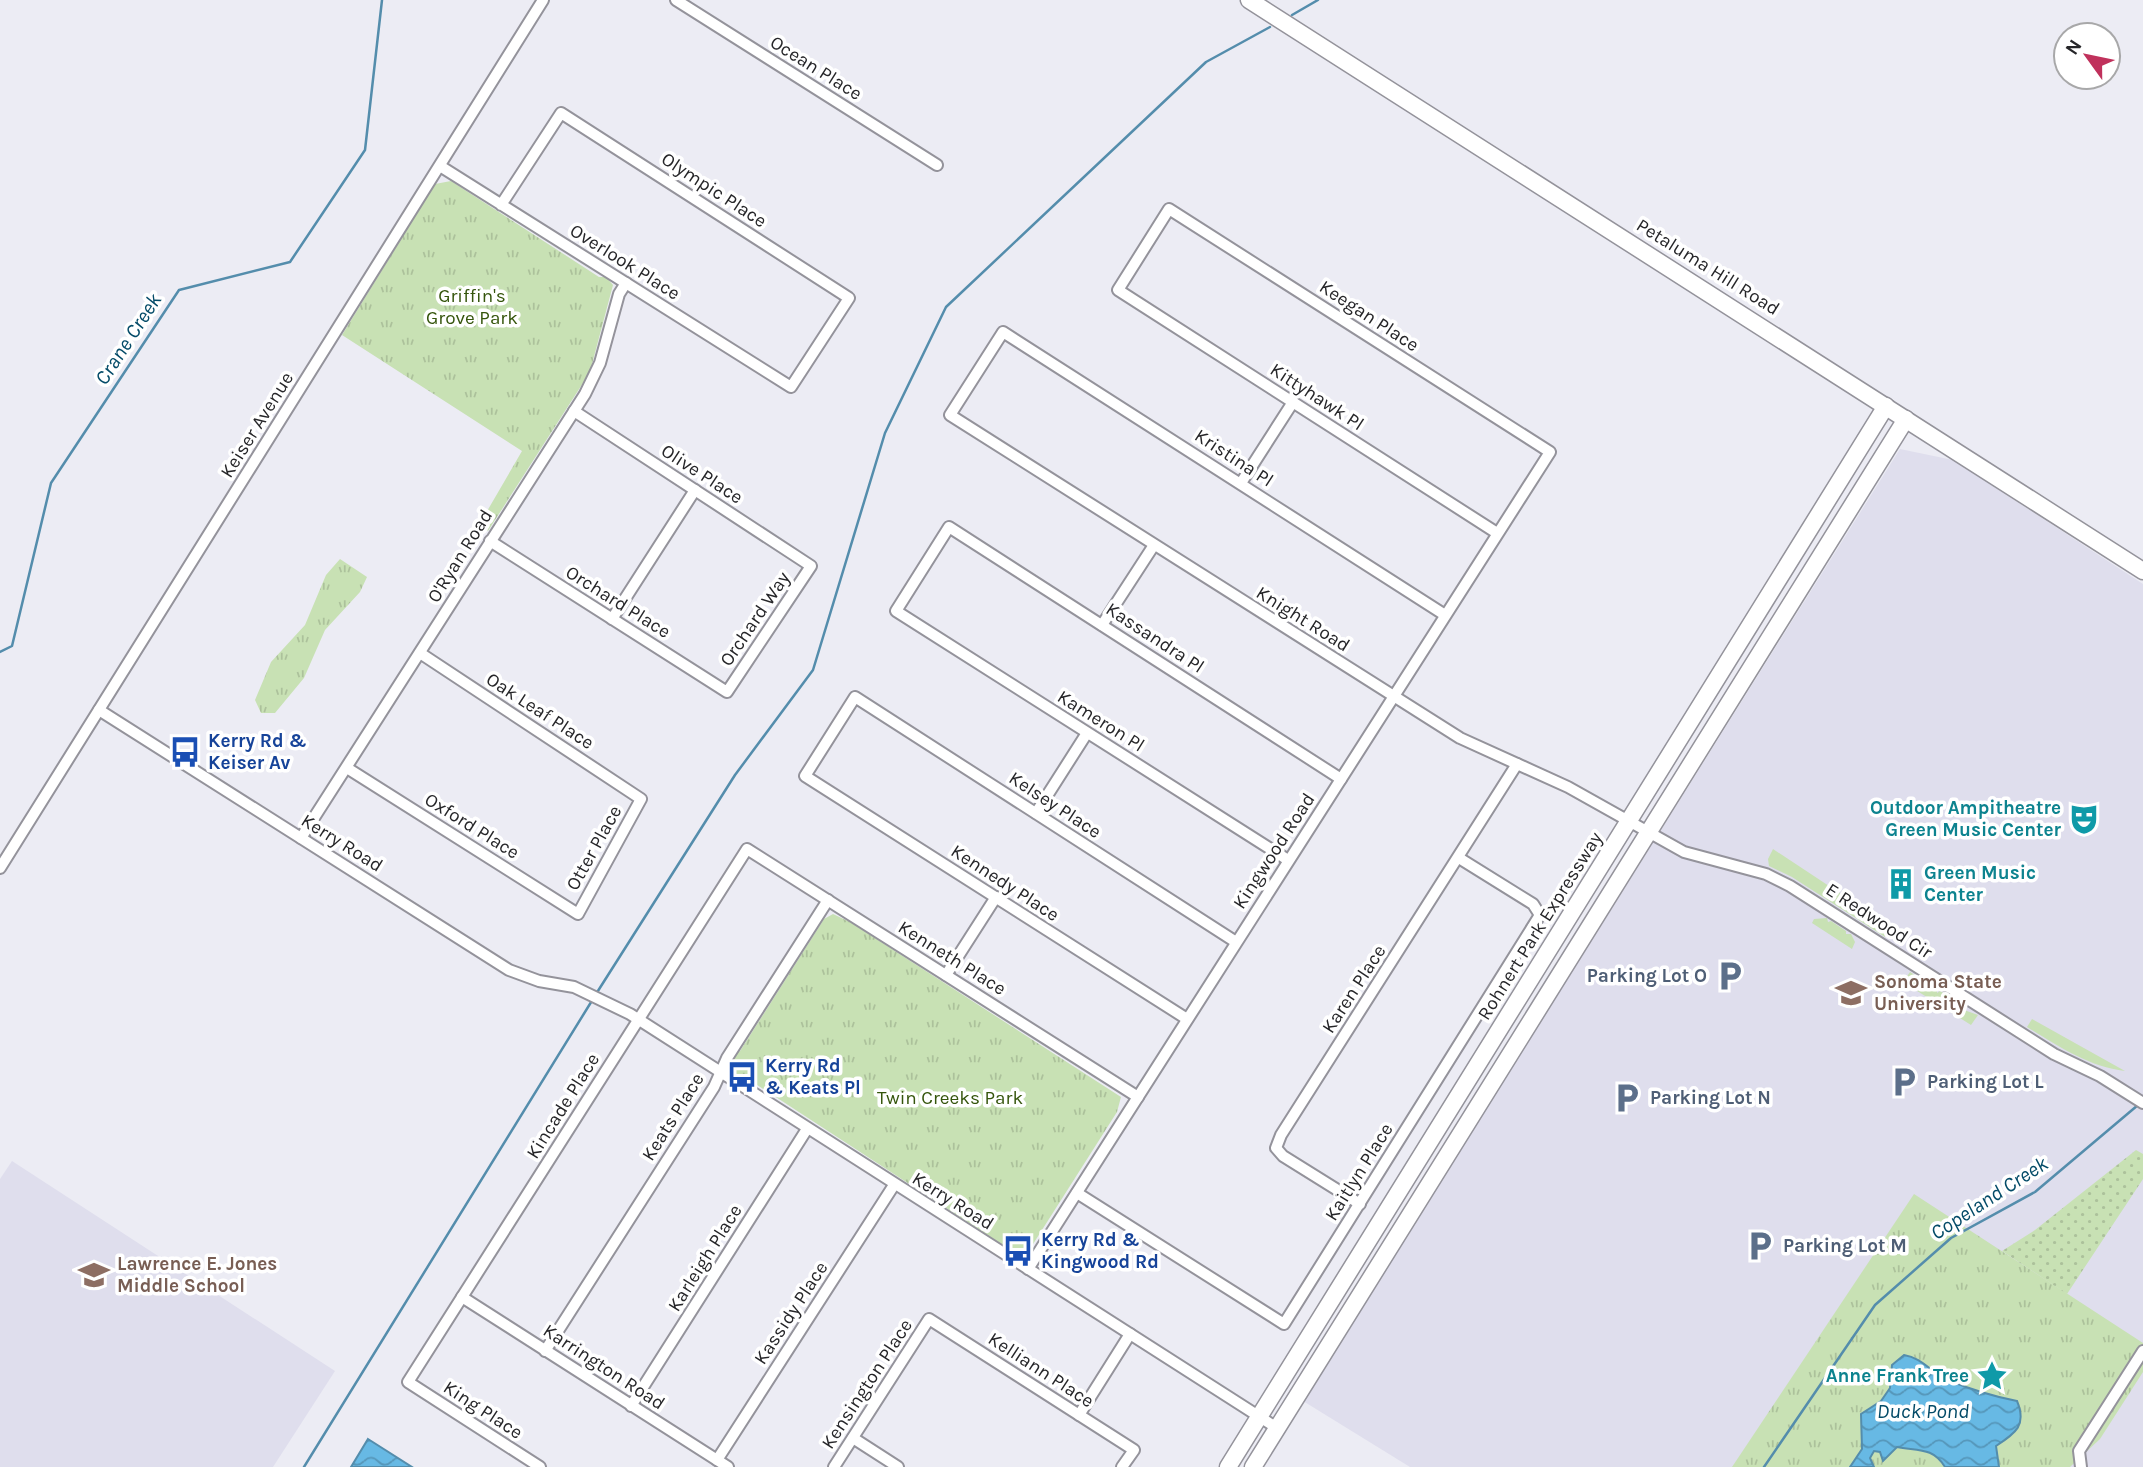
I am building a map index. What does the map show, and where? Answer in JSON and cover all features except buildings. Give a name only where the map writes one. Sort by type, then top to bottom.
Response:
[{"type":"main road","name":"Petaluma Hill Road","points":[[1249,0],[2143,570]]},
{"type":"main road","name":"Rohnert Park Expressway","points":[[1228,1467],[1886,406]]},
{"type":"main road","points":[[1253,1467],[1906,419]]},
{"type":"street","name":"Keiser Avenue","points":[[0,868],[543,0]]},
{"type":"street","name":"Ocean Place","points":[[676,0],[937,165]]},
{"type":"street","name":"Olympic Place","points":[[501,205],[561,113],[849,298],[791,387]]},
{"type":"street","name":"Overlook Place","points":[[440,166],[791,387]]},
{"type":"street","name":"Keegan Place","points":[[1118,290],[1169,209],[1550,452]]},
{"type":"street","name":"O'Ryan Road","points":[[301,838],[574,411],[600,363],[619,294],[626,284]]},
{"type":"street","name":"Kittyhawk Pl","points":[[1118,290],[1497,533]]},
{"type":"street","name":"Knight Road","points":[[1003,332],[950,415],[1485,752],[1568,786],[1647,834]]},
{"type":"street","name":"Kristina Pl","points":[[1003,332],[1445,615]]},
{"type":"street","points":[[1241,483],[1293,402]]},
{"type":"street","name":"Olive Place","points":[[574,411],[811,566]]},
{"type":"street","name":"Kingwood Road","points":[[1028,1269],[1550,452]]},
{"type":"street","points":[[612,618],[695,490]]},
{"type":"street","name":"Kameron Pl","points":[[950,527],[896,611],[1288,860]]},
{"type":"street","name":"Kassandra Pl","points":[[950,527],[1341,779]]},
{"type":"street","name":"Orchard Place","points":[[490,541],[727,692]]},
{"type":"street","points":[[1102,625],[1154,545]]},
{"type":"street","name":"Orchard Way","points":[[727,692],[811,566]]},
{"type":"street","name":"Oak Leaf Place","points":[[420,653],[641,799]]},
{"type":"street","name":"Kelsey Place","points":[[805,776],[855,697],[1236,942]]},
{"type":"street","name":"Kerry Road","points":[[99,710],[509,970],[539,981],[574,987],[610,1002],[1277,1428]]},
{"type":"street","points":[[1036,813],[1087,733]]},
{"type":"street","name":"Karen Place","points":[[1360,1204],[1283,1156],[1276,1148],[1290,1120],[1517,764]]},
{"type":"street","name":"Oxford Place","points":[[347,768],[578,914]]},
{"type":"street","name":"Kennedy Place","points":[[805,776],[1187,1019]]},
{"type":"street","name":"Otter Place","points":[[578,914],[641,799]]},
{"type":"street","name":"E Redwood Cir","points":[[1647,834],[1695,856],[1755,871],[1790,886],[2054,1054],[2143,1103]]},
{"type":"street","name":"Kenneth Place","points":[[747,849],[1138,1097]]},
{"type":"street","name":"Kincade Place","points":[[408,1382],[747,849]]},
{"type":"street","name":"Kaitlyn Place","points":[[1077,1192],[1284,1324],[1540,915],[1532,904],[1459,858]]},
{"type":"street","points":[[946,975],[996,897]]},
{"type":"street","name":"Keats Place","points":[[545,1351],[828,900]]},
{"type":"street","name":"Karleigh Place","points":[[631,1406],[807,1129]]},
{"type":"street","name":"Kassidy Place","points":[[717,1460],[894,1185]]},
{"type":"street","name":"Karrington Road","points":[[461,1297],[728,1467]]},
{"type":"street","name":"Kelliann Place","points":[[929,1319],[1134,1450],[1122,1467]]},
{"type":"street","name":"Kensington Place","points":[[834,1467],[929,1319]]},
{"type":"street","points":[[1079,1415],[1130,1334]]},
{"type":"street","points":[[2081,1467],[2079,1451],[2143,1351]]},
{"type":"street","name":"King Place","points":[[408,1382],[540,1467]]},
{"type":"street","points":[[853,1438],[898,1467]]},
{"type":"shaded area","name":"Sonoma State University","points":[[1900,449],[1953,460],[2143,584],[2143,1467],[1410,1467],[1303,1401]]},
{"type":"shaded area","name":"Lawrence E. Jones Middle School","points":[[12,1161],[335,1371],[273,1467],[0,1467],[0,1179]]},
{"type":"green space","name":"Griffin's Grove Park","points":[[451,181],[599,277],[606,277],[613,285],[591,368],[488,531],[479,525],[522,451],[342,335],[435,184]]},
{"type":"green space","points":[[340,559],[367,577],[360,592],[325,630],[304,678],[275,713],[261,713],[255,700],[271,662],[305,625],[326,575]]},
{"type":"green space","points":[[1773,849],[1891,927],[1885,937],[1792,877],[1769,866],[1768,859]]},
{"type":"green space","name":"Twin Creeks Park","points":[[833,914],[850,922],[1121,1097],[1117,1112],[1028,1252],[1012,1251],[748,1079],[738,1076],[733,1069],[735,1053],[740,1051],[824,919]]},
{"type":"green space","points":[[1827,918],[1828,922],[1831,921],[1846,931],[1846,934],[1851,934],[1855,942],[1852,949],[1812,923],[1814,919]]},
{"type":"green space","points":[[1910,972],[1923,980],[1922,983],[1937,989],[1937,993],[1940,991],[1950,997],[1950,1001],[1953,999],[1964,1006],[1964,1010],[1978,1015],[1971,1025],[1903,982]]},
{"type":"green space","points":[[2032,1019],[2125,1071],[2099,1065],[2062,1048],[2027,1027]]},
{"type":"green space","points":[[2136,1150],[2143,1154],[2143,1179],[2067,1294],[2002,1251],[2035,1230]]},
{"type":"green space","points":[[1914,1194],[2143,1343],[2143,1372],[2100,1439],[2070,1467],[1732,1467]]},
{"type":"water","name":"Duck Pond","points":[[1904,1355],[1916,1359],[1948,1380],[2017,1401],[2021,1416],[2018,1428],[1996,1446],[1999,1467],[1945,1467],[1930,1453],[1897,1447],[1883,1461],[1880,1452],[1874,1451],[1870,1458],[1874,1467],[1850,1467],[1862,1449],[1861,1414],[1881,1401],[1890,1388],[1892,1365]]},
{"type":"water","points":[[368,1439],[412,1467],[351,1467]]},
{"type":"waterway","name":"Crane Creek","points":[[0,652],[12,646],[51,483],[179,290],[290,262],[365,150],[382,0]]},
{"type":"waterway","points":[[1292,15],[1318,0]]},
{"type":"waterway","points":[[596,994],[735,775],[813,670],[885,433],[946,307],[1206,62],[1270,27]]},
{"type":"waterway","points":[[304,1467],[593,999]]},
{"type":"waterway","name":"Copeland Creek","points":[[1764,1467],[1875,1305],[1951,1238],[2035,1192],[2138,1105]]},
{"type":"place","name":"Kerry Rd & Keiser Av","points":[[185,752]]},
{"type":"place","name":"Outdoor Ampitheatre Green Music Center","points":[[2084,819]]},
{"type":"place","name":"Green Music Center","points":[[1901,884]]},
{"type":"place","name":"Parking Lot O","points":[[1730,976]]},
{"type":"place","name":"Sonoma State University","points":[[1851,993]]},
{"type":"place","name":"Kerry Rd & Keats Pl","points":[[742,1077]]},
{"type":"place","name":"Parking Lot L","points":[[1904,1082]]},
{"type":"place","name":"Parking Lot N","points":[[1627,1098]]},
{"type":"place","name":"Parking Lot M","points":[[1760,1246]]},
{"type":"place","name":"Kerry Rd & Kingwood Rd","points":[[1018,1251]]},
{"type":"place","name":"Lawrence E. Jones Middle School","points":[[94,1275]]},
{"type":"place","name":"Anne Frank Tree","points":[[1992,1376]]}]
